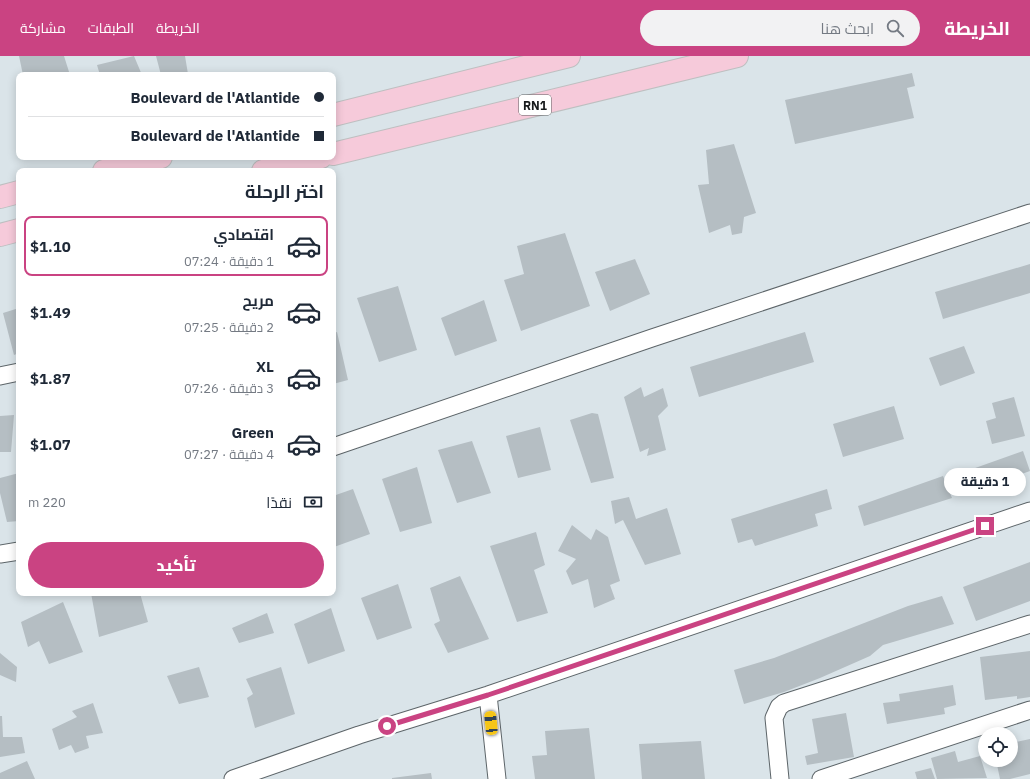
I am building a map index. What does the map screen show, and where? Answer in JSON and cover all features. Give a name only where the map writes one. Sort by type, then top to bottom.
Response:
[{"type":"highway","points":[[336,113],[569,56]]},
{"type":"highway","name":"RN1","points":[[336,153],[737,56]]},
{"type":"highway","points":[[116,168],[149,160]]},
{"type":"highway","points":[[275,168],[309,160]]},
{"type":"highway","points":[[0,197],[16,193]]},
{"type":"highway","points":[[0,235],[16,231]]},
{"type":"street","points":[[336,446],[1030,213]]},
{"type":"street","points":[[0,376],[16,373]]},
{"type":"street","points":[[233,779],[359,735],[488,695],[1030,511]]},
{"type":"street","points":[[0,554],[16,551]]},
{"type":"street","points":[[780,779],[774,718],[775,712],[784,704],[1030,624]]},
{"type":"street","points":[[488,695],[497,779]]},
{"type":"street","points":[[821,779],[1030,710]]},
{"type":"building","points":[[19,56],[64,56],[69,72],[22,72]]},
{"type":"building","points":[[134,56],[141,72],[99,72],[97,65]]},
{"type":"building","points":[[156,56],[185,56],[188,72],[160,72]]},
{"type":"building","points":[[912,73],[915,86],[907,88],[914,118],[795,144],[785,100]]},
{"type":"building","points":[[734,144],[756,213],[744,217],[742,233],[732,235],[730,225],[709,233],[698,185],[709,184],[706,150]]},
{"type":"building","points":[[565,233],[590,306],[521,331],[504,280],[524,274],[517,246]]},
{"type":"building","points":[[635,259],[650,294],[610,311],[595,272]]},
{"type":"building","points":[[1030,264],[1030,293],[943,319],[935,292]]},
{"type":"building","points":[[398,286],[417,350],[379,362],[357,298]]},
{"type":"building","points":[[484,300],[497,341],[455,356],[441,318]]},
{"type":"building","points":[[16,309],[16,354],[14,355],[3,313]]},
{"type":"building","points":[[336,332],[348,380],[336,383]]},
{"type":"building","points":[[805,332],[814,362],[699,397],[690,367]]},
{"type":"building","points":[[964,346],[975,373],[940,386],[929,358]]},
{"type":"building","points":[[641,387],[644,397],[663,388],[668,406],[658,416],[666,450],[647,456],[649,448],[640,452],[624,397]]},
{"type":"building","points":[[1014,397],[1025,436],[992,444],[986,421],[996,418],[992,403]]},
{"type":"building","points":[[894,406],[904,439],[843,457],[833,424]]},
{"type":"building","points":[[592,413],[598,414],[614,478],[591,483],[570,420]]},
{"type":"building","points":[[14,415],[11,452],[0,452],[0,416]]},
{"type":"building","points":[[540,427],[551,470],[518,478],[506,436]]},
{"type":"building","points":[[472,441],[491,493],[457,503],[438,450]]},
{"type":"building","points":[[1023,451],[1030,471],[971,492],[964,472]]},
{"type":"building","points":[[417,467],[432,523],[400,532],[382,479]]},
{"type":"building","points":[[16,474],[16,521],[7,522],[0,493],[0,478]]},
{"type":"building","points":[[943,476],[952,498],[864,526],[858,506]]},
{"type":"building","points":[[353,489],[370,534],[336,546],[336,495]]},
{"type":"building","points":[[827,489],[832,509],[815,514],[818,526],[755,546],[752,539],[738,543],[731,519]]},
{"type":"building","points":[[629,497],[636,519],[667,508],[681,554],[645,565],[623,520],[615,524],[611,501]]},
{"type":"building","points":[[572,525],[591,540],[596,529],[608,537],[620,581],[610,585],[615,599],[594,608],[588,579],[572,585],[566,571],[576,559],[558,551]]},
{"type":"building","points":[[536,532],[545,565],[534,570],[548,613],[517,622],[490,546]]},
{"type":"building","points":[[1030,562],[1030,601],[976,621],[963,587]]},
{"type":"building","points":[[460,576],[489,639],[448,653],[434,624],[440,621],[430,588]]},
{"type":"building","points":[[398,584],[412,628],[377,640],[361,598]]},
{"type":"building","points":[[92,596],[141,596],[148,622],[99,637]]},
{"type":"building","points":[[942,596],[954,624],[883,645],[870,656],[820,678],[784,692],[744,704],[734,670],[774,658],[908,606]]},
{"type":"building","points":[[63,602],[83,652],[49,664],[39,641],[28,647],[21,622]]},
{"type":"building","points":[[331,608],[345,651],[308,664],[294,624]]},
{"type":"building","points":[[267,613],[274,633],[239,643],[232,628]]},
{"type":"building","points":[[1030,651],[1030,697],[1017,699],[1017,696],[985,700],[980,657]]},
{"type":"building","points":[[0,653],[17,667],[16,682],[0,675]]},
{"type":"building","points":[[199,667],[209,697],[179,704],[167,676]]},
{"type":"building","points":[[281,667],[295,714],[255,728],[247,698],[253,694],[246,679]]},
{"type":"building","points":[[953,685],[956,705],[944,708],[945,714],[887,724],[883,703],[900,701],[899,694]]},
{"type":"building","points":[[93,703],[103,733],[86,736],[89,748],[75,753],[71,745],[59,750],[52,729],[77,717],[72,711]]},
{"type":"building","points":[[846,713],[854,757],[807,765],[805,756],[818,753],[812,719]]},
{"type":"building","points":[[0,716],[2,716],[3,737],[22,737],[25,753],[0,757]]},
{"type":"building","points":[[589,728],[595,779],[535,779],[532,756],[547,755],[545,731]]},
{"type":"building","points":[[1030,739],[1030,774],[1010,779],[1000,779],[997,767],[1018,767],[1018,742]]},
{"type":"building","points":[[701,741],[705,779],[642,779],[639,744]]},
{"type":"building","points":[[955,751],[958,762],[978,757],[978,767],[984,767],[987,778],[937,779],[931,758]]},
{"type":"building","points":[[27,761],[35,779],[0,779],[0,773]]},
{"type":"building","points":[[931,768],[935,779],[917,779],[915,772]]},
{"type":"building","points":[[431,773],[432,779],[392,779],[392,778]]},
{"type":"route","points":[[387,726],[488,695],[985,526]]}]
